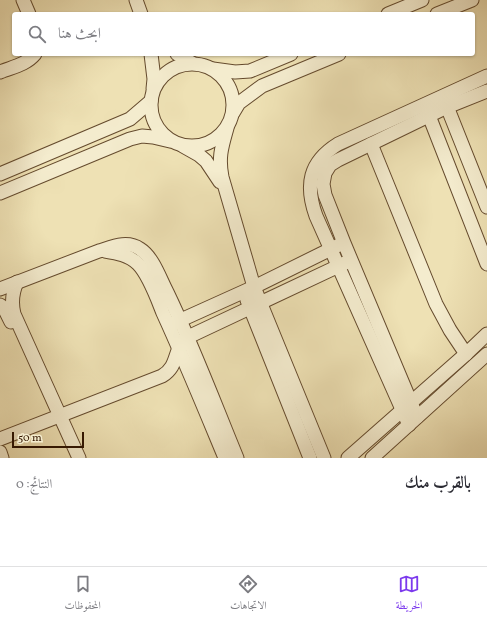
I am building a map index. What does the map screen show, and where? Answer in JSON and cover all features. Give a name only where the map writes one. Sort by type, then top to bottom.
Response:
[{"type":"street","points":[[23,0],[28,12]]},
{"type":"street","points":[[31,0],[34,12]]},
{"type":"street","points":[[136,0],[140,12]]},
{"type":"street","points":[[393,12],[422,0]]},
{"type":"street","points":[[442,12],[472,0]]},
{"type":"street","points":[[5,70],[22,60],[25,56]]},
{"type":"street","points":[[5,70],[28,61],[32,56]]},
{"type":"street","points":[[151,56],[154,79],[150,108],[154,122],[162,134],[206,160],[227,194]]},
{"type":"street","points":[[180,56],[192,63]]},
{"type":"street","points":[[0,174],[130,119],[152,95],[157,82],[163,75],[176,66],[192,63],[213,69],[235,72],[250,71],[286,56]]},
{"type":"street","points":[[324,458],[249,289],[220,166],[220,156],[226,128],[239,104],[262,86],[334,56]]},
{"type":"street","points":[[213,69],[221,75],[232,92],[233,113]]},
{"type":"street","points":[[445,102],[487,76]]},
{"type":"street","points":[[413,421],[316,216],[311,198],[311,180],[313,171],[317,163],[324,155],[338,144],[445,102],[487,91]]},
{"type":"street","points":[[445,102],[487,207]]},
{"type":"street","points":[[407,407],[352,260],[325,195],[323,178],[327,169],[334,162],[371,144],[426,110]]},
{"type":"street","points":[[426,110],[487,264]]},
{"type":"street","points":[[0,193],[130,139],[142,136],[152,137],[178,144],[195,146],[207,143],[218,137],[226,128]]},
{"type":"street","points":[[371,144],[436,304],[450,330],[466,354]]},
{"type":"street","points":[[174,323],[344,243]]},
{"type":"street","points":[[0,289],[99,251],[128,244],[142,250],[147,254],[155,268],[174,323],[178,348],[226,458]]},
{"type":"street","points":[[0,439],[162,376],[172,367],[178,348],[188,337],[352,260]]},
{"type":"street","points":[[17,282],[12,294],[14,314],[56,418],[70,458]]},
{"type":"street","points":[[0,305],[4,308],[56,418],[79,458]]},
{"type":"street","points":[[256,305],[310,458]]},
{"type":"street","points":[[174,323],[188,337],[236,458]]},
{"type":"street","points":[[348,458],[407,407],[487,334]]},
{"type":"street","points":[[372,458],[487,354]]},
{"type":"street","points":[[0,452],[2,458]]}]
